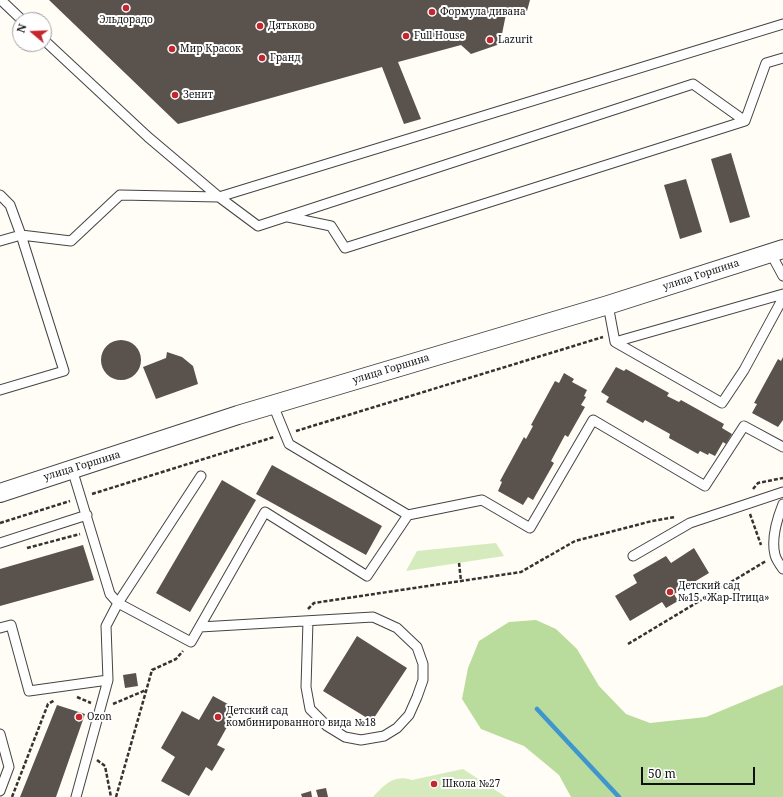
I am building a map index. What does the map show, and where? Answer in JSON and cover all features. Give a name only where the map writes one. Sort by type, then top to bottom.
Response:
[{"type":"street","name":"улица Горшина","points":[[0,493],[273,405],[608,305],[777,251]]},
{"type":"lane","points":[[1,0],[14,12]]},
{"type":"lane","points":[[0,241],[21,235],[71,241],[120,195],[218,197],[783,24]]},
{"type":"lane","points":[[52,47],[148,137],[218,197],[258,226],[693,84],[745,121]]},
{"type":"lane","points":[[745,121],[766,63],[783,58]]},
{"type":"lane","points":[[286,217],[331,226],[345,248],[745,121]]},
{"type":"lane","points":[[0,195],[10,205],[21,235],[64,372],[0,390]]},
{"type":"lane","points":[[777,251],[783,276]]},
{"type":"lane","points":[[614,338],[783,294]]},
{"type":"lane","points":[[608,305],[614,338],[722,403],[744,370],[783,298]]},
{"type":"lane","points":[[273,405],[289,444],[408,515],[482,500],[530,528],[593,420],[705,486],[744,426],[783,447]]},
{"type":"lane","points":[[72,469],[92,530],[110,594],[118,603],[191,642],[265,512],[367,576],[408,515]]},
{"type":"lane","points":[[76,797],[108,680],[106,626],[118,603],[201,476]]},
{"type":"lane","points":[[633,556],[690,523],[783,492]]},
{"type":"lane","points":[[783,504],[777,522],[774,540],[775,556],[783,569]]},
{"type":"lane","points":[[0,543],[87,515]]},
{"type":"lane","points":[[200,626],[306,617],[373,617],[397,628],[417,647],[423,664],[423,680],[417,697],[409,714],[397,728],[384,736],[361,740],[345,737],[327,726],[310,709],[306,687],[306,617]]},
{"type":"lane","points":[[0,628],[11,625],[29,691],[108,680]]},
{"type":"lane","points":[[0,734],[9,767],[0,791]]},
{"type":"path","points":[[0,523],[285,434],[614,338]]},
{"type":"path","points":[[762,547],[746,505],[750,492],[758,483],[783,478]]},
{"type":"path","points":[[306,617],[314,602],[521,572],[575,541],[652,521]]},
{"type":"path","points":[[20,550],[92,530]]},
{"type":"path","points":[[764,554],[771,567]]},
{"type":"path","points":[[459,563],[461,581]]},
{"type":"path","points":[[628,644],[754,568]]},
{"type":"path","points":[[116,797],[152,670],[176,659],[191,642]]},
{"type":"path","points":[[73,697],[78,697],[100,707],[113,704],[146,690]]},
{"type":"path","points":[[12,797],[48,704],[62,697]]},
{"type":"path","points":[[88,752],[105,766],[111,797]]},
{"type":"green space","points":[[496,543],[504,556],[406,571],[417,551]]},
{"type":"green space","points":[[536,620],[556,629],[577,649],[599,686],[626,714],[650,723],[706,717],[783,685],[783,797],[571,797],[559,775],[524,746],[481,729],[462,699],[468,668],[479,641],[509,622]]},
{"type":"green space","name":"Школа №27","points":[[463,769],[506,797],[373,797],[385,785],[400,778],[412,780]]},
{"type":"building","name":"Гранд","points":[[49,0],[530,0],[527,11],[507,9],[500,44],[471,54],[461,45],[398,62],[421,119],[404,124],[382,67],[178,124]]},
{"type":"building","points":[[731,153],[750,217],[730,223],[711,159]]},
{"type":"building","points":[[686,179],[702,232],[680,239],[664,185]]},
{"type":"building","points":[[121,340],[135,346],[141,360],[135,374],[121,380],[107,374],[101,360],[107,346]]},
{"type":"building","points":[[167,352],[182,357],[193,366],[198,384],[156,399],[143,367],[166,358]]},
{"type":"building","points":[[783,357],[783,420],[778,427],[752,413],[757,404],[754,403],[778,359],[781,361]]},
{"type":"building","points":[[616,367],[624,371],[626,369],[669,393],[667,396],[679,402],[681,400],[724,424],[722,428],[732,434],[726,444],[723,442],[715,456],[709,453],[708,455],[700,451],[698,454],[669,438],[670,434],[645,420],[643,423],[606,402],[609,397],[601,392]]},
{"type":"building","points":[[564,373],[574,379],[572,382],[587,390],[584,396],[586,397],[581,405],[585,407],[568,437],[565,435],[551,461],[554,463],[533,500],[528,497],[523,505],[498,491],[502,482],[500,481],[524,437],[526,439],[533,426],[531,425],[555,381],[559,383]]},
{"type":"building","points":[[272,465],[382,526],[366,555],[256,494]]},
{"type":"building","points":[[222,480],[256,500],[190,612],[156,593]]},
{"type":"building","points":[[83,545],[94,580],[0,606],[0,569]]},
{"type":"building","points":[[694,548],[709,573],[674,594],[678,601],[666,608],[662,602],[630,621],[615,596],[637,583],[633,575],[666,556],[671,563]]},
{"type":"building","points":[[357,636],[407,668],[372,721],[323,691]]},
{"type":"building","points":[[136,673],[138,686],[125,688],[123,675]]},
{"type":"building","points":[[213,696],[237,709],[217,745],[225,749],[212,771],[206,767],[189,796],[161,781],[175,757],[161,748],[182,711],[199,720]]},
{"type":"building","points":[[57,705],[85,714],[56,797],[20,797]]},
{"type":"building","points":[[326,788],[328,797],[318,797],[316,790]]},
{"type":"building","points":[[311,791],[312,797],[302,797],[301,794]]},
{"type":"waterway","points":[[537,709],[619,797]]},
{"type":"place","name":"Эльдорадо","points":[[126,8]]},
{"type":"place","name":"Формула дивана","points":[[432,12]]},
{"type":"place","name":"Дятьково","points":[[260,26]]},
{"type":"place","name":"Full House","points":[[406,36]]},
{"type":"place","name":"Lazurit","points":[[490,40]]},
{"type":"place","name":"Мир Красок","points":[[172,49]]},
{"type":"place","name":"Гранд","points":[[262,58]]},
{"type":"place","name":"Зенит","points":[[175,95]]},
{"type":"place","name":"Детский сад №15 «Жар-Птица»","points":[[670,592]]},
{"type":"place","name":"Ozon","points":[[79,717]]},
{"type":"place","name":"Детский сад комбинированного вида №18","points":[[218,717]]},
{"type":"place","name":"Школа №27","points":[[434,784]]}]
